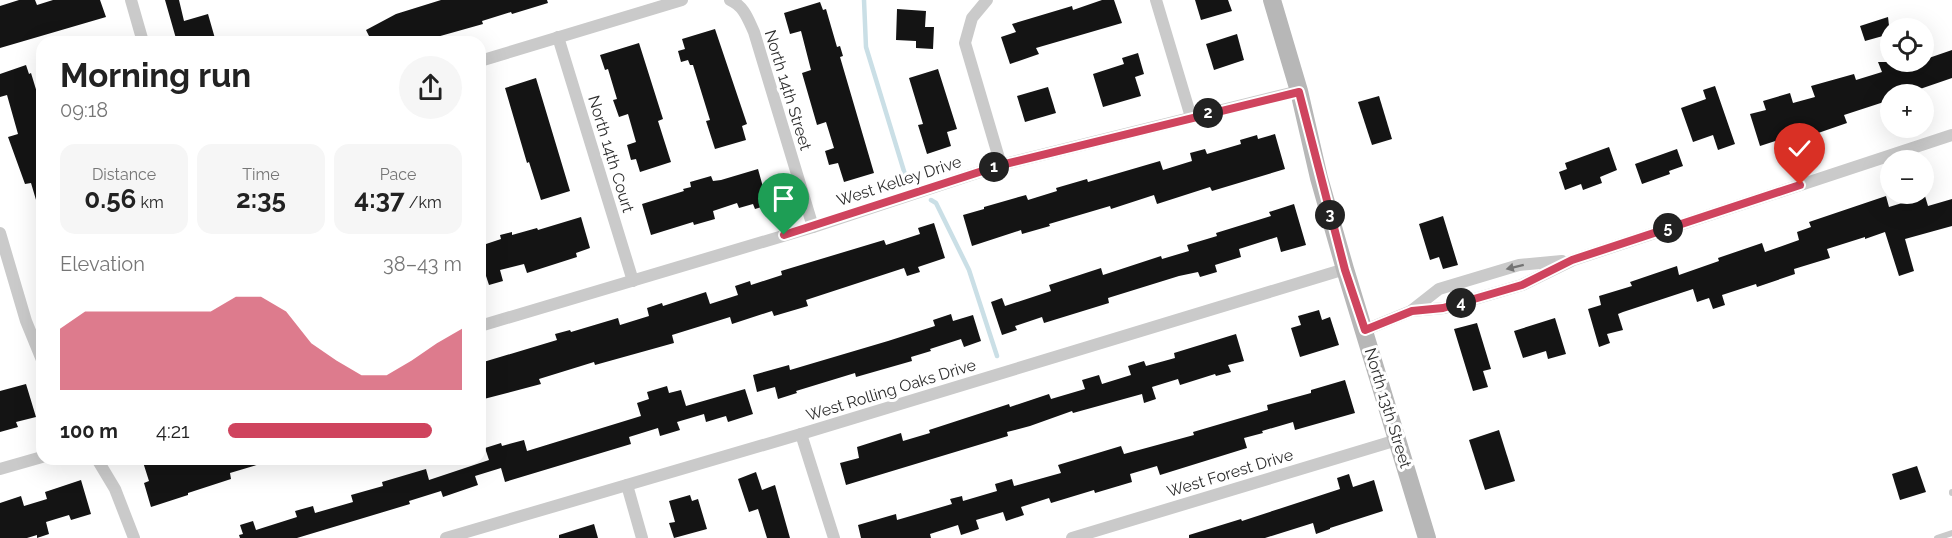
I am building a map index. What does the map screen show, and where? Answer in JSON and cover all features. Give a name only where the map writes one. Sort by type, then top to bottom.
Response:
[{"type":"street","points":[[131,0],[141,36]]},
{"type":"street","points":[[486,58],[682,0]]},
{"type":"street","points":[[987,0],[972,18],[966,35],[967,52],[1001,165]]},
{"type":"street","points":[[1156,0],[1191,117]]},
{"type":"street","name":"North 13th Street","points":[[1272,0],[1299,92],[1345,270],[1427,538]]},
{"type":"street","name":"North 14th Street","points":[[732,1],[746,15],[754,32],[813,226]]},
{"type":"street","name":"North 14th Court","points":[[558,37],[633,280]]},
{"type":"street","name":"West Kelley Drive","points":[[486,324],[813,226],[1001,165],[1299,92]]},
{"type":"street","points":[[1412,311],[1443,308],[1522,285],[1572,260],[1952,135]]},
{"type":"street","points":[[0,233],[26,321],[36,345]]},
{"type":"street","points":[[1365,330],[1412,311],[1440,289],[1520,265],[1572,260]]},
{"type":"street","name":"West Rolling Oaks Drive","points":[[446,538],[1345,270]]},
{"type":"street","points":[[801,434],[834,538]]},
{"type":"street","name":"West Forest Drive","points":[[1072,538],[1397,440]]},
{"type":"street","points":[[0,469],[36,459]]},
{"type":"street","points":[[101,465],[115,489],[134,538]]},
{"type":"street","points":[[627,485],[642,538]]},
{"type":"lane","points":[[1937,538],[1952,533]]},
{"type":"building","points":[[19,0],[35,0],[37,5],[53,0],[100,0],[106,17],[0,48],[0,6]]},
{"type":"building","points":[[165,0],[179,0],[184,21],[208,14],[214,36],[175,36]]},
{"type":"building","points":[[441,0],[547,0],[548,3],[512,14],[511,12],[482,21],[483,24],[440,36],[369,36],[366,30],[396,14]]},
{"type":"building","points":[[1102,0],[1114,0],[1122,23],[1036,48],[1039,54],[1010,64],[1001,37],[1016,32],[1012,24],[1072,6],[1073,10]]},
{"type":"building","points":[[1195,0],[1228,0],[1232,11],[1201,20]]},
{"type":"building","points":[[820,2],[823,10],[826,9],[837,47],[840,46],[843,56],[840,57],[874,173],[844,182],[838,163],[829,165],[825,151],[834,148],[826,122],[817,125],[802,73],[811,70],[801,31],[790,34],[784,13]]},
{"type":"building","points":[[897,9],[926,11],[925,27],[934,27],[933,49],[916,48],[916,41],[896,40]]},
{"type":"building","points":[[1880,20],[1880,37],[1865,41],[1860,26]]},
{"type":"building","points":[[715,29],[747,124],[742,126],[746,140],[715,149],[706,121],[710,120],[693,65],[690,65],[688,60],[681,62],[678,51],[685,49],[682,39]]},
{"type":"building","points":[[1237,34],[1244,60],[1214,70],[1206,44]]},
{"type":"building","points":[[639,43],[663,119],[658,121],[671,162],[640,172],[636,159],[631,160],[627,145],[636,142],[628,114],[619,117],[613,100],[617,99],[608,69],[605,70],[600,55]]},
{"type":"building","points":[[1952,50],[1952,78],[1934,84],[1880,84],[1880,103],[1844,115],[1847,123],[1798,140],[1797,134],[1760,146],[1750,114],[1766,110],[1763,101],[1790,93],[1793,103],[1815,97],[1811,86],[1854,74],[1856,80],[1882,72],[1934,72],[1934,56]]},
{"type":"building","points":[[1138,53],[1144,74],[1135,77],[1141,96],[1103,107],[1093,74],[1124,64],[1122,58]]},
{"type":"building","points":[[26,65],[36,89],[36,200],[31,183],[25,184],[8,137],[18,134],[7,95],[0,97],[0,74]]},
{"type":"building","points":[[938,69],[957,129],[947,132],[951,146],[927,154],[918,125],[923,124],[909,78]]},
{"type":"building","points":[[536,78],[570,191],[541,200],[529,162],[527,163],[505,88]]},
{"type":"building","points":[[1715,86],[1735,144],[1718,150],[1713,135],[1693,142],[1681,108],[1706,99],[1703,90]]},
{"type":"building","points":[[1048,87],[1056,113],[1025,122],[1017,96]]},
{"type":"building","points":[[1379,96],[1392,139],[1372,145],[1358,102]]},
{"type":"building","points":[[1275,134],[1285,169],[1212,191],[1210,187],[1157,204],[1154,195],[1111,209],[1110,206],[1049,224],[1050,226],[1022,234],[1021,230],[972,246],[963,215],[984,209],[984,207],[1026,195],[1028,200],[1057,191],[1056,188],[1087,179],[1088,182],[1160,161],[1163,170],[1192,161],[1190,153],[1205,149],[1207,154],[1241,144],[1240,140],[1257,135],[1258,139]]},
{"type":"building","points":[[1609,147],[1617,170],[1600,177],[1602,183],[1583,190],[1581,184],[1565,190],[1559,172],[1567,169],[1565,163]]},
{"type":"building","points":[[1677,149],[1683,166],[1669,171],[1670,174],[1642,184],[1635,164]]},
{"type":"building","points":[[758,169],[768,205],[755,209],[753,204],[739,208],[737,203],[713,211],[715,219],[694,225],[693,222],[651,235],[642,204],[684,191],[683,189],[691,187],[690,182],[711,176],[713,181],[721,180]]},
{"type":"building","points":[[1880,198],[1880,204],[1888,204],[1889,207],[1899,204],[1927,204],[1928,206],[1952,199],[1952,226],[1905,239],[1914,271],[1899,276],[1885,232],[1827,249],[1830,258],[1794,269],[1795,274],[1757,287],[1756,284],[1722,295],[1725,305],[1713,309],[1709,298],[1697,302],[1693,289],[1618,314],[1623,330],[1607,334],[1610,343],[1599,347],[1588,309],[1601,305],[1599,296],[1632,286],[1630,282],[1677,266],[1679,275],[1719,261],[1718,258],[1762,243],[1765,252],[1799,240],[1797,232],[1811,227],[1809,222]]},
{"type":"building","points":[[1294,204],[1306,245],[1281,252],[1277,237],[1239,249],[1241,257],[1215,265],[1217,272],[1200,277],[1198,272],[1179,276],[1108,298],[1109,303],[1044,323],[1042,317],[1015,326],[1017,330],[1002,335],[991,302],[1002,298],[1005,306],[1051,291],[1049,285],[1101,268],[1103,275],[1161,256],[1162,259],[1189,251],[1187,245],[1217,236],[1216,233],[1271,216],[1269,212]]},
{"type":"building","points":[[1443,216],[1458,265],[1443,269],[1439,257],[1430,260],[1419,224]]},
{"type":"building","points":[[581,217],[590,248],[576,253],[577,257],[527,273],[524,264],[500,270],[503,281],[489,285],[486,276],[486,244],[501,239],[500,235],[512,232],[512,235],[537,228],[538,230]]},
{"type":"building","points":[[934,223],[945,258],[918,267],[920,272],[907,276],[904,268],[806,300],[808,306],[774,316],[772,311],[732,324],[730,317],[672,335],[674,343],[595,365],[594,362],[539,379],[541,384],[486,398],[486,361],[557,340],[555,334],[570,330],[571,332],[618,318],[620,325],[649,316],[647,308],[662,303],[663,306],[706,292],[710,304],[738,295],[735,286],[750,281],[751,285],[782,275],[781,271],[884,240],[886,245],[920,234],[918,228]]},
{"type":"building","points":[[1319,310],[1322,320],[1330,317],[1339,345],[1300,357],[1291,328],[1301,325],[1298,316]]},
{"type":"building","points":[[951,314],[953,321],[973,315],[981,341],[964,347],[961,339],[911,357],[912,361],[856,377],[855,373],[796,391],[797,393],[778,399],[775,387],[757,392],[753,375],[789,365],[790,370],[888,341],[935,326],[933,320]]},
{"type":"building","points":[[1555,318],[1566,354],[1548,359],[1546,351],[1523,358],[1514,331]]},
{"type":"building","points":[[1477,323],[1491,369],[1483,371],[1488,387],[1473,391],[1454,329]]},
{"type":"building","points":[[1236,334],[1244,361],[1228,365],[1231,372],[1216,376],[1215,374],[1180,385],[1178,379],[1152,387],[1156,399],[1144,403],[1142,394],[1073,413],[1072,411],[1007,432],[1008,436],[846,485],[840,463],[859,458],[857,447],[901,433],[903,441],[930,433],[929,430],[1009,404],[1010,407],[1049,394],[1051,399],[1085,389],[1082,380],[1099,375],[1102,384],[1131,375],[1128,366],[1144,361],[1146,366],[1175,358],[1174,353]]},
{"type":"building","points":[[1345,380],[1355,413],[1295,430],[1293,422],[1262,431],[1263,433],[1244,438],[1247,448],[1160,475],[1157,466],[1130,474],[1132,482],[1095,493],[1094,490],[1051,503],[1049,498],[1021,507],[1024,515],[1006,521],[1003,512],[976,520],[979,529],[961,535],[958,525],[930,534],[931,538],[861,538],[858,525],[896,514],[897,520],[952,504],[950,499],[962,496],[963,501],[997,491],[995,484],[1012,479],[1014,486],[1061,473],[1058,465],[1121,446],[1124,454],[1194,435],[1193,432],[1268,410],[1267,405],[1311,393],[1311,390]]},
{"type":"building","points":[[26,384],[36,417],[16,422],[18,427],[0,432],[0,391]]},
{"type":"building","points":[[667,386],[669,393],[681,390],[686,406],[745,389],[753,414],[728,422],[726,416],[706,422],[704,414],[677,422],[680,430],[660,436],[658,428],[629,437],[631,444],[505,482],[501,468],[475,476],[478,485],[443,497],[441,491],[409,501],[410,504],[297,538],[240,538],[239,535],[243,534],[240,525],[253,521],[256,530],[297,517],[295,511],[313,506],[315,513],[353,502],[351,495],[383,486],[382,482],[426,469],[429,480],[474,465],[486,465],[486,461],[489,460],[486,448],[501,443],[502,446],[524,440],[527,451],[641,416],[637,403],[649,399],[647,392]]},
{"type":"building","points":[[1499,430],[1515,481],[1485,490],[1469,440]]},
{"type":"building","points":[[144,465],[257,465],[230,473],[231,479],[151,507],[144,483],[149,481]]},
{"type":"building","points":[[1917,466],[1926,492],[1900,500],[1892,474]]},
{"type":"building","points":[[756,472],[762,490],[775,485],[790,538],[767,538],[758,509],[749,512],[738,479]]},
{"type":"building","points":[[1349,474],[1353,487],[1374,480],[1383,511],[1316,534],[1313,523],[1265,538],[1189,538],[1189,535],[1241,519],[1242,521],[1340,489],[1337,478]]},
{"type":"building","points":[[81,480],[91,514],[71,520],[69,515],[46,522],[49,534],[37,538],[37,535],[27,538],[0,538],[0,503],[21,496],[24,506],[47,499],[45,492]]},
{"type":"building","points":[[690,495],[692,501],[698,499],[707,529],[674,538],[669,523],[675,522],[669,501]]},
{"type":"building","points":[[594,524],[598,538],[559,538],[559,535]]},
{"type":"waterway","points":[[864,0],[866,47],[909,183]]},
{"type":"waterway","points":[[931,200],[936,203],[969,270],[997,356]]},
{"type":"route","points":[[784,235],[1001,165],[1299,92],[1319,177],[1345,270],[1365,330],[1412,311],[1443,308],[1522,285],[1572,260],[1800,185]]}]
